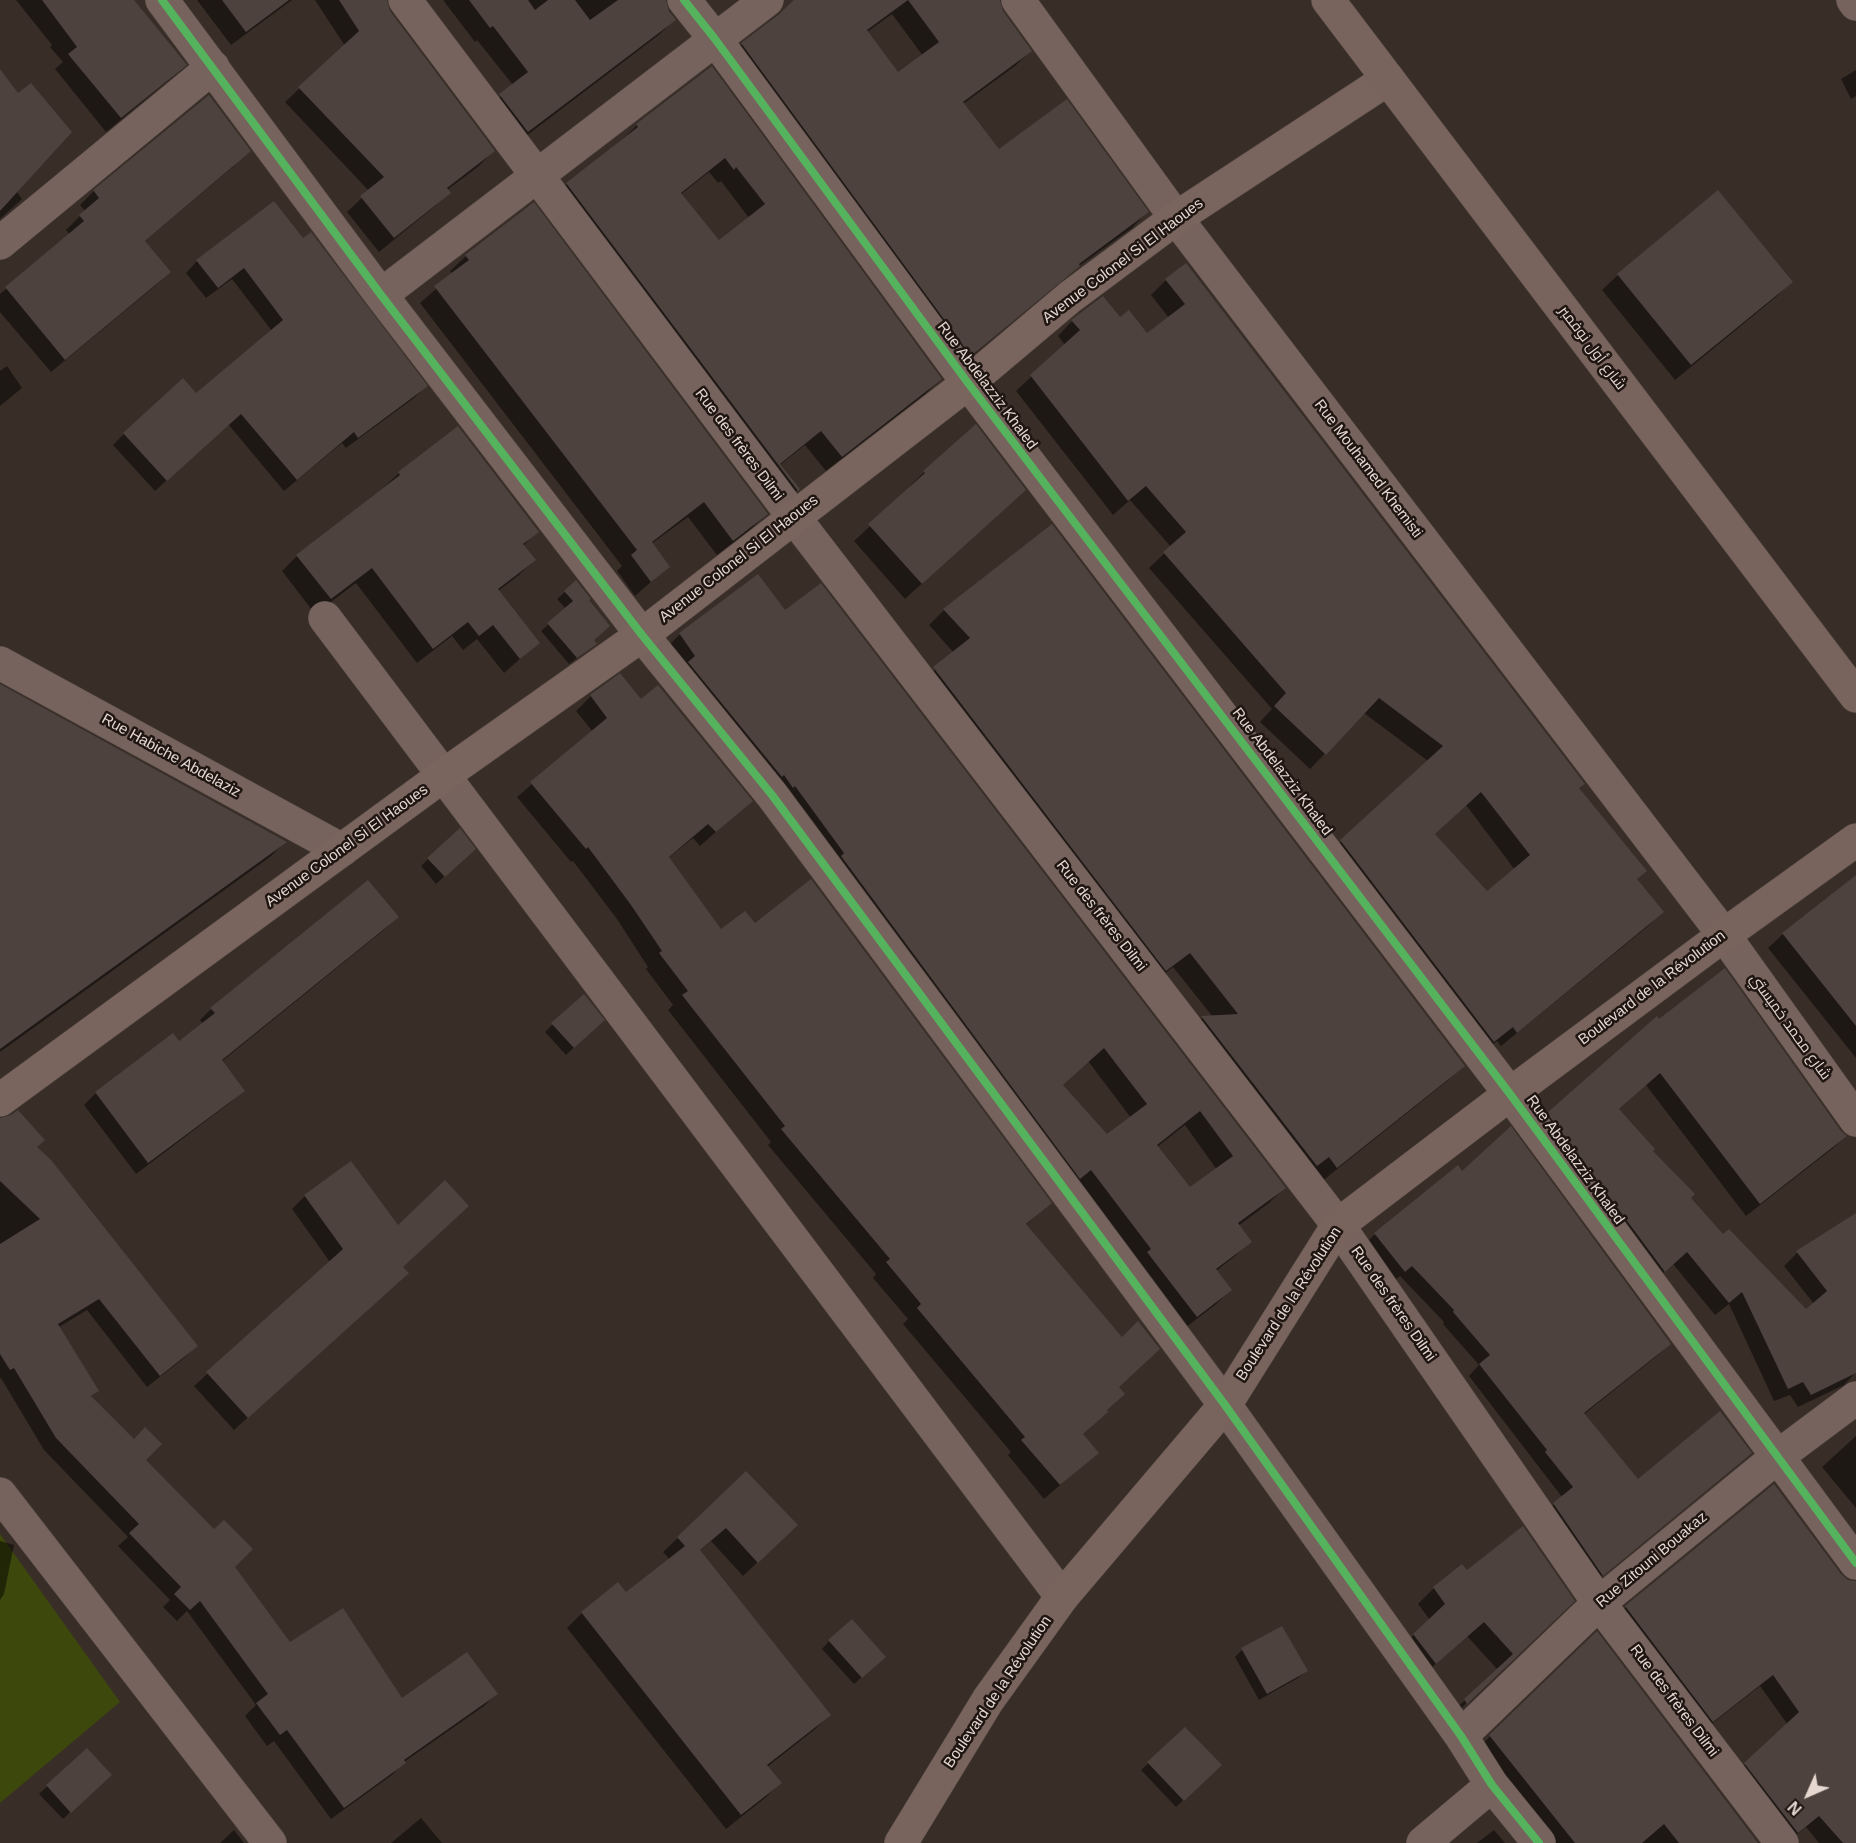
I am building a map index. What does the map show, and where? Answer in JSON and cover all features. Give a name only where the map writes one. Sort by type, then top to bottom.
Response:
[{"type":"main road","name":"شارع أول نوفمبر","points":[[1328,0],[1856,696]]},
{"type":"main road","name":"Avenue Colonel Si El Haoues","points":[[0,1100],[444,775],[642,635],[793,516],[968,383],[1070,297],[1176,218],[1388,79]]},
{"type":"main road","name":"Boulevard de la Révolution","points":[[901,1843],[988,1700],[1062,1597],[1225,1405],[1338,1225],[1724,934],[1856,840]]},
{"type":"street","points":[[162,0],[381,296],[642,635],[772,795],[1225,1405],[1461,1736],[1492,1785],[1539,1843]]},
{"type":"street","name":"Rue des frères Dilmi","points":[[405,0],[793,516],[1338,1225],[1599,1603],[1782,1843]]},
{"type":"street","name":"Rue Abdelazziz Khaled","points":[[684,0],[968,383],[1510,1094],[1856,1563]]},
{"type":"street","points":[[381,296],[767,0]]},
{"type":"street","name":"Rue Mouhamed Khemisti","points":[[1018,0],[1176,218],[1724,934]]},
{"type":"street","points":[[1853,0],[1856,4]]},
{"type":"street","points":[[0,243],[213,67]]},
{"type":"street","points":[[325,618],[1062,1597]]},
{"type":"street","name":"Rue Habiche Abdelaziz","points":[[0,663],[342,850]]},
{"type":"street","name":"شارع محمد خميستي","points":[[1724,934],[1856,1120]]},
{"type":"street","name":"Rue Zitouni Bouakaz","points":[[1461,1736],[1599,1603],[1777,1457],[1856,1398]]},
{"type":"street","points":[[0,1494],[270,1843]]},
{"type":"street","points":[[1423,1843],[1492,1785]]},
{"type":"green space","points":[[0,1534],[120,1702],[0,1803]]},
{"type":"building","points":[[42,0],[134,0],[187,65],[121,118],[68,54],[77,47]]},
{"type":"building","points":[[222,0],[289,0],[246,32]]},
{"type":"building","points":[[339,0],[387,0],[390,11],[495,151],[447,188],[451,193],[394,238],[360,196],[384,177],[298,87],[359,31]]},
{"type":"building","points":[[469,0],[528,0],[535,10],[548,0],[575,0],[590,20],[618,0],[666,0],[669,11],[676,20],[528,132],[499,94],[528,72],[493,26],[490,28]]},
{"type":"building","points":[[794,0],[908,0],[1000,0],[1003,11],[1032,51],[963,102],[999,149],[1067,99],[1149,212],[1079,264],[1080,266],[971,356],[741,43]],"holes":[[[908,0],[939,42],[898,72],[867,30]]]},
{"type":"building","points":[[712,66],[942,379],[842,457],[821,431],[780,464],[800,489],[798,491],[566,183],[638,127],[636,124]],"holes":[[[725,158],[734,170],[736,167],[765,204],[719,240],[681,193]]]},
{"type":"building","points":[[0,69],[18,93],[31,83],[72,132],[0,211]]},
{"type":"building","points":[[209,95],[251,151],[145,241],[171,272],[65,360],[5,287],[84,221],[79,215],[99,198],[93,190]]},
{"type":"building","points":[[1718,190],[1793,282],[1691,365],[1617,274]]},
{"type":"building","points":[[274,201],[303,238],[311,232],[428,386],[358,438],[354,432],[297,480],[241,414],[167,481],[123,433],[183,378],[196,393],[283,320],[244,268],[218,288],[196,260]]},
{"type":"building","points":[[534,202],[768,514],[733,541],[704,502],[652,542],[670,567],[651,582],[631,555],[637,550],[434,286],[469,260],[465,255]]},
{"type":"building","points":[[1186,263],[1585,784],[1579,788],[1647,871],[1637,879],[1664,912],[1517,1033],[1513,1027],[1494,1042],[1340,840],[1443,746],[1379,698],[1326,755],[1274,706],[1286,693],[1163,552],[1186,532],[1146,486],[1128,501],[1030,375],[1080,330],[1071,320],[1103,296],[1120,317],[1129,310],[1147,333],[1185,304],[1165,279]],"holes":[[[1481,792],[1530,855],[1487,891],[1435,834]]]},
{"type":"building","points":[[976,424],[1026,490],[922,584],[868,524]]},
{"type":"building","points":[[458,426],[539,532],[523,544],[536,560],[498,589],[540,643],[520,659],[493,625],[479,636],[468,622],[433,649],[372,568],[331,599],[296,555],[400,475],[398,472]]},
{"type":"building","points":[[1052,524],[1465,1066],[1337,1168],[1329,1157],[1317,1166],[1201,1016],[1238,1014],[1190,953],[1166,971],[933,667],[970,638],[943,609]]},
{"type":"building","points":[[758,574],[785,610],[821,583],[1286,1188],[1238,1223],[1252,1242],[1216,1269],[1232,1290],[1197,1317],[1147,1252],[1151,1249],[1091,1170],[1080,1179],[841,856],[844,853],[795,786],[793,788],[784,775],[782,777],[688,662],[695,656],[679,633]],"holes":[[[1104,1048],[1147,1104],[1107,1134],[1063,1085]],[[1200,1111],[1233,1156],[1190,1187],[1157,1145]]]},
{"type":"building","points":[[576,580],[610,626],[594,640],[597,644],[577,658],[547,623],[573,601],[564,591]]},
{"type":"building","points":[[620,673],[641,699],[658,685],[753,801],[716,832],[708,824],[669,857],[721,929],[745,911],[755,923],[811,879],[1052,1203],[1026,1224],[1122,1337],[1138,1321],[1160,1349],[1119,1387],[1125,1394],[1083,1434],[1099,1453],[1060,1485],[1021,1440],[1025,1437],[917,1308],[921,1304],[886,1262],[890,1259],[781,1129],[785,1126],[682,995],[688,991],[659,953],[662,951],[631,905],[588,847],[586,849],[530,782],[607,718],[590,695]]},
{"type":"building","points":[[0,684],[287,842],[0,1049]]},
{"type":"building","points":[[460,828],[476,849],[445,877],[427,858]]},
{"type":"building","points":[[1856,875],[1856,1026],[1782,933]]},
{"type":"building","points":[[368,880],[399,917],[222,1060],[245,1091],[148,1163],[95,1092],[173,1033],[179,1041],[215,1013],[210,1008]]},
{"type":"building","points":[[1725,968],[1841,1131],[1847,1136],[1760,1204],[1660,1073],[1619,1109],[1655,1149],[1653,1151],[1695,1194],[1691,1198],[1723,1234],[1729,1229],[1806,1309],[1827,1291],[1796,1251],[1856,1213],[1856,1373],[1811,1395],[1803,1382],[1788,1389],[1742,1292],[1729,1303],[1687,1252],[1665,1272],[1547,1113],[1657,1016],[1659,1019]]},
{"type":"building","points":[[584,994],[605,1020],[574,1048],[551,1023]]},
{"type":"building","points":[[18,1110],[45,1140],[37,1147],[51,1160],[198,1346],[160,1376],[99,1299],[58,1324],[99,1391],[91,1396],[134,1439],[145,1427],[162,1444],[146,1460],[214,1529],[224,1520],[253,1549],[235,1567],[290,1642],[343,1608],[402,1698],[467,1652],[498,1694],[404,1760],[406,1763],[344,1808],[287,1730],[280,1735],[256,1703],[268,1694],[200,1601],[190,1610],[174,1594],[181,1587],[129,1533],[139,1524],[56,1438],[14,1368],[10,1370],[0,1354],[0,1244],[40,1219],[0,1181],[0,1118]]},
{"type":"building","points":[[1511,1126],[1671,1344],[1584,1413],[1638,1479],[1720,1411],[1752,1453],[1603,1576],[1553,1503],[1573,1487],[1545,1452],[1547,1450],[1479,1364],[1490,1355],[1453,1312],[1454,1310],[1412,1266],[1405,1272],[1374,1233],[1458,1165],[1462,1171]]},
{"type":"building","points":[[351,1161],[398,1225],[445,1180],[469,1206],[403,1267],[409,1273],[248,1418],[206,1372],[343,1249],[304,1195]]},
{"type":"building","points":[[746,1471],[798,1525],[758,1563],[726,1528],[700,1550],[831,1715],[767,1765],[782,1783],[741,1815],[581,1612],[618,1582],[626,1592],[685,1546],[677,1537]]},
{"type":"building","points":[[1774,1484],[1841,1574],[1848,1580],[1856,1581],[1856,1843],[1843,1843],[1819,1816],[1798,1833],[1744,1763],[1799,1712],[1773,1675],[1713,1722],[1625,1606]]},
{"type":"building","points":[[1523,1526],[1575,1601],[1467,1704],[1464,1699],[1513,1654],[1484,1622],[1436,1664],[1413,1634],[1445,1604],[1433,1587],[1462,1564],[1467,1570]]},
{"type":"building","points":[[852,1619],[886,1657],[862,1678],[828,1640]]},
{"type":"building","points":[[1282,1626],[1308,1671],[1267,1694],[1241,1648]]},
{"type":"building","points":[[1597,1631],[1758,1843],[1679,1843],[1664,1824],[1642,1843],[1575,1843],[1489,1735]]},
{"type":"building","points":[[1185,1727],[1222,1765],[1184,1801],[1147,1762]]},
{"type":"building","points":[[87,1748],[112,1775],[71,1813],[46,1785]]},
{"type":"cycle path","points":[[162,0],[381,295],[642,635],[772,795],[1225,1405],[1461,1736],[1492,1785],[1539,1843]]},
{"type":"cycle path","points":[[684,0],[968,383],[1510,1094],[1856,1563]]}]
